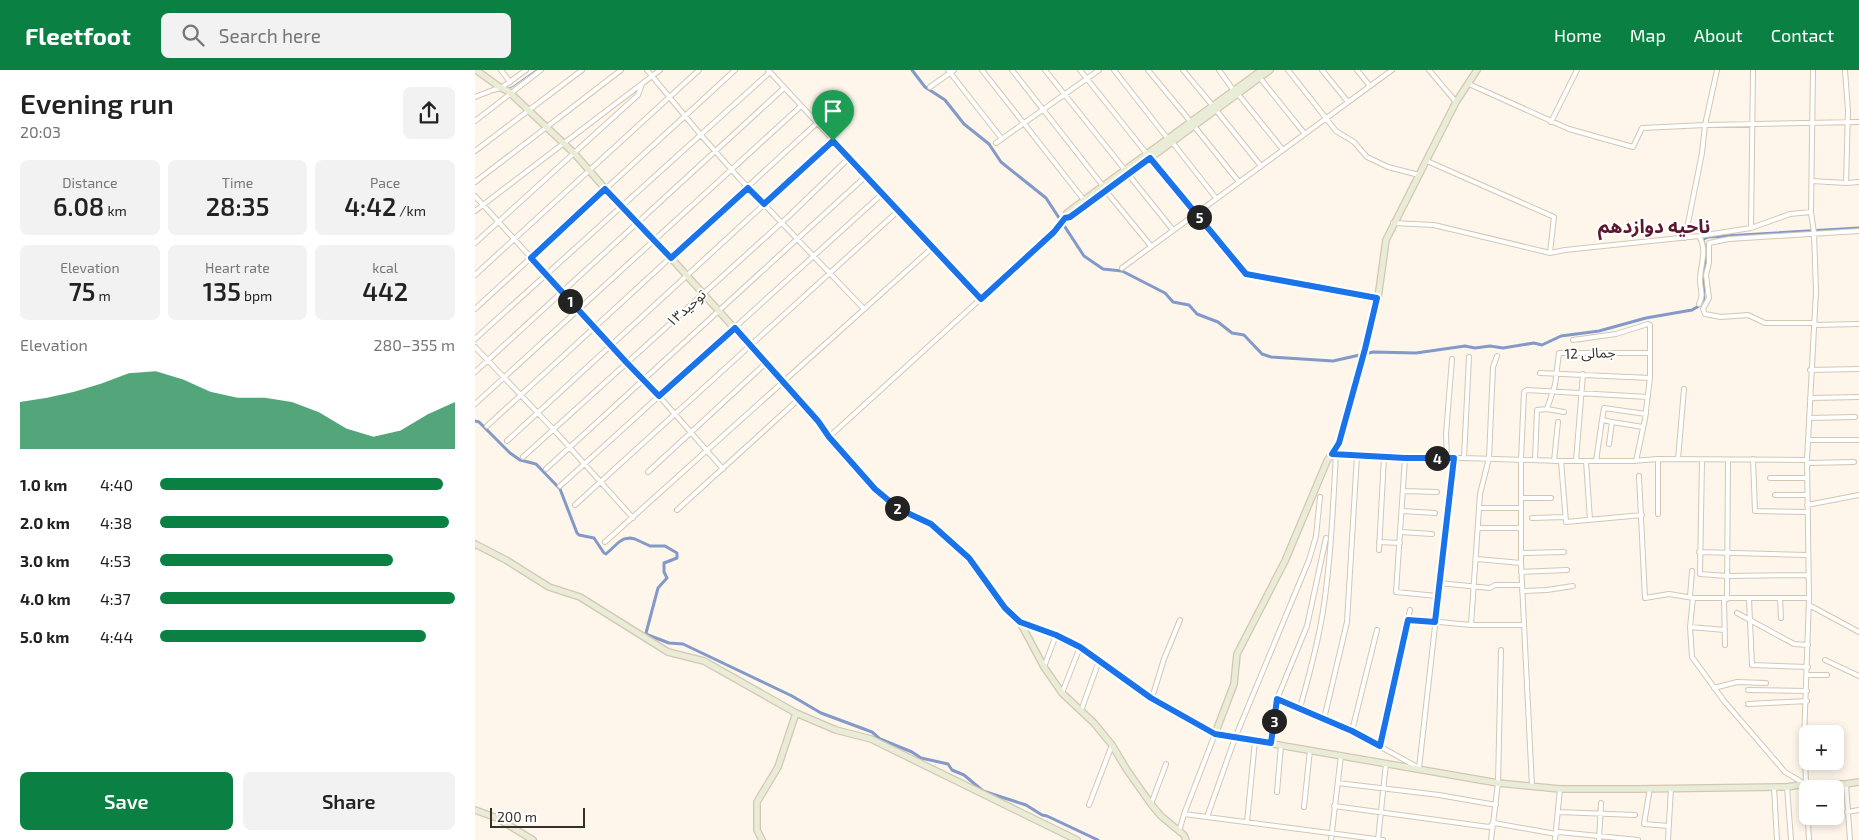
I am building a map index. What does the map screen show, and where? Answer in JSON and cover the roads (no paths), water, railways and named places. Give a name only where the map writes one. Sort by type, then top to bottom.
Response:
[{"type":"street","points":[[476,70],[509,92],[573,152],[799,399],[829,437],[875,489],[899,509],[931,524],[969,558],[1005,608],[1020,622],[1044,667],[1062,693],[1094,723],[1112,745],[1151,804],[1161,816],[1185,835],[1186,840]]},
{"type":"street","points":[[501,70],[510,82]]},
{"type":"street","points":[[475,97],[501,88],[526,70]]},
{"type":"street","points":[[475,121],[509,92],[541,70]]},
{"type":"street","points":[[475,151],[582,70]]},
{"type":"street","points":[[475,182],[621,70]]},
{"type":"street","points":[[647,70],[731,170],[830,272],[863,309]]},
{"type":"street","points":[[475,211],[660,70]]},
{"type":"street","points":[[475,275],[699,70]]},
{"type":"street","points":[[475,309],[735,70]]},
{"type":"street","points":[[982,70],[1084,200]]},
{"type":"street","points":[[1012,70],[1151,246]]},
{"type":"street","points":[[1045,70],[1173,230]]},
{"type":"street","points":[[1080,70],[1148,156],[1246,274],[1377,298]]},
{"type":"street","points":[[996,143],[1099,70]]},
{"type":"street","points":[[1114,70],[1216,198]]},
{"type":"street","points":[[1148,70],[1239,182]]},
{"type":"street","points":[[1183,70],[1261,166]]},
{"type":"street","points":[[1219,70],[1283,150]]},
{"type":"street","points":[[1064,220],[1104,188],[1236,92],[1262,70]]},
{"type":"street","points":[[1256,74],[1270,70]]},
{"type":"street","points":[[1288,70],[1336,131],[1354,142],[1371,160],[1388,167],[1419,175]]},
{"type":"street","points":[[1322,70],[1348,102]]},
{"type":"street","points":[[1357,70],[1370,86]]},
{"type":"street","points":[[1122,268],[1391,70]]},
{"type":"street","points":[[1429,70],[1456,102]]},
{"type":"street","points":[[1300,708],[1322,619],[1334,454],[1339,443],[1364,352],[1377,298],[1386,240],[1456,102],[1477,70]]},
{"type":"street","points":[[1551,122],[1577,70]]},
{"type":"street","points":[[1685,238],[1702,153],[1705,124],[1717,70]]},
{"type":"street","points":[[1751,228],[1753,70]]},
{"type":"street","points":[[1805,780],[1809,605],[1807,461],[1810,370],[1815,324],[1814,233],[1811,212],[1813,70]]},
{"type":"street","points":[[1845,70],[1847,122],[1846,183]]},
{"type":"street","points":[[475,339],[769,71],[981,299]]},
{"type":"street","points":[[930,88],[951,71],[1002,139]]},
{"type":"street","points":[[1256,74],[1305,134]]},
{"type":"street","points":[[475,243],[639,94],[642,84]]},
{"type":"street","points":[[1469,84],[1569,129],[1633,147],[1642,128],[1705,124],[1720,126],[1859,122]]},
{"type":"street","points":[[475,372],[784,88]]},
{"type":"street","points":[[475,404],[801,106]]},
{"type":"street","points":[[487,426],[817,123]]},
{"type":"street","points":[[507,441],[833,141]]},
{"type":"street","name":"توحید۱۳","points":[[523,457],[849,158]]},
{"type":"street","points":[[1427,162],[1554,217],[1550,253]]},
{"type":"street","points":[[546,468],[865,176]]},
{"type":"street","points":[[1812,181],[1859,182]]},
{"type":"street","points":[[829,437],[1054,232],[1067,213],[1104,188]]},
{"type":"street","points":[[560,486],[882,194]]},
{"type":"street","points":[[475,196],[723,468]]},
{"type":"street","points":[[575,505],[898,211]]},
{"type":"street","points":[[1393,223],[1435,225],[1550,253],[1685,238],[1751,228],[1790,214],[1811,212]]},
{"type":"street","points":[[1859,231],[1729,239],[1709,243],[1709,263],[1706,275],[1709,298],[1703,309],[1705,314],[1721,317],[1748,315],[1765,323],[1859,324]]},
{"type":"street","points":[[1699,236],[1702,241],[1704,256],[1700,280],[1702,299],[1699,304]]},
{"type":"street","points":[[605,542],[933,248]]},
{"type":"street","points":[[1573,340],[1616,334],[1649,324],[1650,378],[1646,414],[1636,461]]},
{"type":"street","points":[[475,347],[554,430],[633,518]]},
{"type":"street","name":"جمالی 12","points":[[1535,460],[1537,411],[1538,409],[1547,409],[1553,392],[1560,353],[1649,353]]},
{"type":"street","points":[[1471,624],[1480,494],[1489,458],[1493,367],[1497,356]]},
{"type":"street","points":[[1464,458],[1469,357]]},
{"type":"street","points":[[1447,458],[1446,434],[1452,359]]},
{"type":"street","points":[[648,472],[766,363]]},
{"type":"street","points":[[1810,370],[1859,369]]},
{"type":"street","points":[[1540,373],[1650,378]]},
{"type":"street","points":[[1575,461],[1583,374]]},
{"type":"street","points":[[1677,460],[1684,389]]},
{"type":"street","points":[[1532,787],[1521,584],[1521,460],[1525,390],[1648,397]]},
{"type":"street","points":[[1809,398],[1859,397]]},
{"type":"street","points":[[677,510],[799,399]]},
{"type":"street","points":[[1595,461],[1604,408],[1646,414]]},
{"type":"street","points":[[1547,409],[1564,412]]},
{"type":"street","points":[[1809,418],[1855,417]]},
{"type":"street","points":[[1602,420],[1643,426]]},
{"type":"street","points":[[1554,461],[1558,422]]},
{"type":"street","points":[[1609,444],[1612,422]]},
{"type":"street","points":[[1808,440],[1858,440]]},
{"type":"street","points":[[1179,832],[1184,814],[1234,684],[1237,654],[1285,561],[1327,461],[1334,454],[1405,458],[1489,458],[1554,461],[1753,459],[1855,462]]},
{"type":"street","points":[[1324,718],[1347,622],[1357,456]]},
{"type":"street","points":[[1379,550],[1384,457]]},
{"type":"street","points":[[1405,458],[1396,592],[1437,596]]},
{"type":"street","points":[[1419,768],[1454,458]]},
{"type":"street","points":[[1657,459],[1658,514]]},
{"type":"street","points":[[1753,459],[1755,511],[1807,512]]},
{"type":"street","points":[[1702,460],[1700,574],[1727,576],[1808,575]]},
{"type":"street","points":[[1725,645],[1723,621],[1727,576],[1728,460]]},
{"type":"street","points":[[1561,461],[1566,522],[1641,515]]},
{"type":"street","points":[[1586,461],[1590,520]]},
{"type":"street","points":[[1639,476],[1645,598],[1669,594],[1726,599],[1809,598]]},
{"type":"street","points":[[1770,478],[1807,478]]},
{"type":"street","points":[[1403,491],[1437,492]]},
{"type":"street","points":[[1775,495],[1807,495]]},
{"type":"street","points":[[1807,505],[1859,495]]},
{"type":"street","points":[[1207,817],[1235,738],[1309,560],[1315,536],[1320,497]]},
{"type":"street","points":[[1521,498],[1551,498]]},
{"type":"street","points":[[1479,508],[1521,508]]},
{"type":"street","points":[[1402,511],[1435,513]]},
{"type":"street","points":[[1532,518],[1565,517]]},
{"type":"street","points":[[1479,528],[1521,528]]},
{"type":"street","points":[[1401,532],[1432,534]]},
{"type":"street","points":[[1315,536],[1328,539]]},
{"type":"street","points":[[1271,743],[1277,699],[1307,626],[1328,539]]},
{"type":"street","points":[[1379,542],[1400,543]]},
{"type":"street","points":[[475,544],[506,560],[549,587],[580,597],[668,652],[704,661],[796,713],[836,730],[871,739],[1077,840]]},
{"type":"street","points":[[1521,553],[1564,552]]},
{"type":"street","points":[[1699,552],[1807,555]]},
{"type":"street","points":[[1477,559],[1521,563]]},
{"type":"street","points":[[1521,572],[1567,570]]},
{"type":"street","points":[[1691,572],[1689,627],[1691,653],[1715,688],[1785,772],[1799,780]]},
{"type":"street","points":[[1439,583],[1490,588],[1495,585],[1521,584]]},
{"type":"street","points":[[1522,591],[1573,586]]},
{"type":"street","points":[[1749,599],[1752,664],[1807,667]]},
{"type":"street","points":[[1780,599],[1781,618]]},
{"type":"street","points":[[1809,605],[1859,632]]},
{"type":"street","points":[[1380,746],[1410,610]]},
{"type":"street","points":[[1737,613],[1793,644],[1808,645]]},
{"type":"street","points":[[1151,698],[1180,620]]},
{"type":"street","points":[[1408,620],[1524,625]]},
{"type":"street","points":[[1020,622],[1056,635],[1080,647],[1151,698],[1215,734],[1498,783],[1532,787],[1560,789],[1787,787],[1799,785]]},
{"type":"street","points":[[1689,627],[1725,630]]},
{"type":"street","points":[[1352,731],[1377,630]]},
{"type":"street","points":[[1044,667],[1056,635]]},
{"type":"street","points":[[1062,693],[1080,647]]},
{"type":"street","points":[[1491,840],[1498,783],[1501,650]]},
{"type":"street","points":[[1825,660],[1859,676]]},
{"type":"street","points":[[1082,708],[1099,661]]},
{"type":"street","points":[[1808,675],[1827,676]]},
{"type":"street","points":[[1715,688],[1737,682],[1766,683]]},
{"type":"street","points":[[1748,690],[1807,692]]},
{"type":"street","points":[[1277,699],[1352,731],[1419,768]]},
{"type":"street","points":[[1748,704],[1807,701]]},
{"type":"street","points":[[762,840],[757,830],[757,802],[778,767],[796,713]]},
{"type":"street","points":[[1247,822],[1255,741]]},
{"type":"street","points":[[1089,805],[1112,745]]},
{"type":"street","points":[[1277,792],[1281,745]]},
{"type":"street","points":[[1304,807],[1311,750]]},
{"type":"street","points":[[1331,840],[1341,756]]},
{"type":"street","points":[[1378,840],[1386,763]]},
{"type":"street","points":[[1151,804],[1166,764]]},
{"type":"street","points":[[1851,840],[1846,784],[1859,782]]},
{"type":"street","points":[[1338,783],[1496,805]]},
{"type":"street","points":[[1774,787],[1777,840]]},
{"type":"street","points":[[1787,787],[1791,840]]},
{"type":"street","points":[[1650,788],[1644,824],[1669,826]]},
{"type":"street","points":[[1668,840],[1671,788]]},
{"type":"street","points":[[1555,840],[1560,789]]},
{"type":"street","points":[[1599,838],[1601,803]]},
{"type":"street","points":[[1334,806],[1489,827],[1493,823]]},
{"type":"street","points":[[475,810],[497,818],[533,840]]},
{"type":"street","points":[[1847,812],[1859,810]]},
{"type":"street","points":[[1558,812],[1635,815]]},
{"type":"street","points":[[1184,814],[1383,840]]},
{"type":"street","points":[[1493,823],[1556,834],[1559,832],[1599,838],[1638,840]]},
{"type":"street","points":[[1808,825],[1809,840]]},
{"type":"waterway","points":[[507,88],[512,87],[536,70]]},
{"type":"waterway","points":[[912,70],[925,87],[945,100],[964,124],[989,144],[1001,162],[1046,198],[1084,256],[1103,269],[1122,271],[1165,293],[1173,302],[1189,305],[1197,314],[1218,322],[1232,333],[1244,335],[1262,354],[1271,357],[1333,361],[1373,352],[1416,353],[1465,346],[1503,348],[1534,343],[1542,345],[1561,336],[1599,331],[1646,318],[1692,310],[1704,303],[1703,278],[1706,255],[1703,239],[1708,237],[1859,228]]},
{"type":"waterway","points":[[493,92],[501,90]]},
{"type":"waterway","points":[[475,421],[479,422],[510,453],[520,460],[536,464],[560,489],[577,533],[594,538],[604,553],[606,554],[624,539],[630,538],[650,546],[665,546],[677,553],[677,558],[664,563],[664,572],[667,578],[658,588],[646,633],[648,635],[669,643],[683,644],[792,696],[821,713],[872,732],[880,739],[912,752],[921,758],[948,764],[952,770],[964,775],[983,791],[1026,805],[1042,815],[1098,840]]},
{"type":"district","name":"ناحیه دوازدهم","points":[[1654,226]]}]
